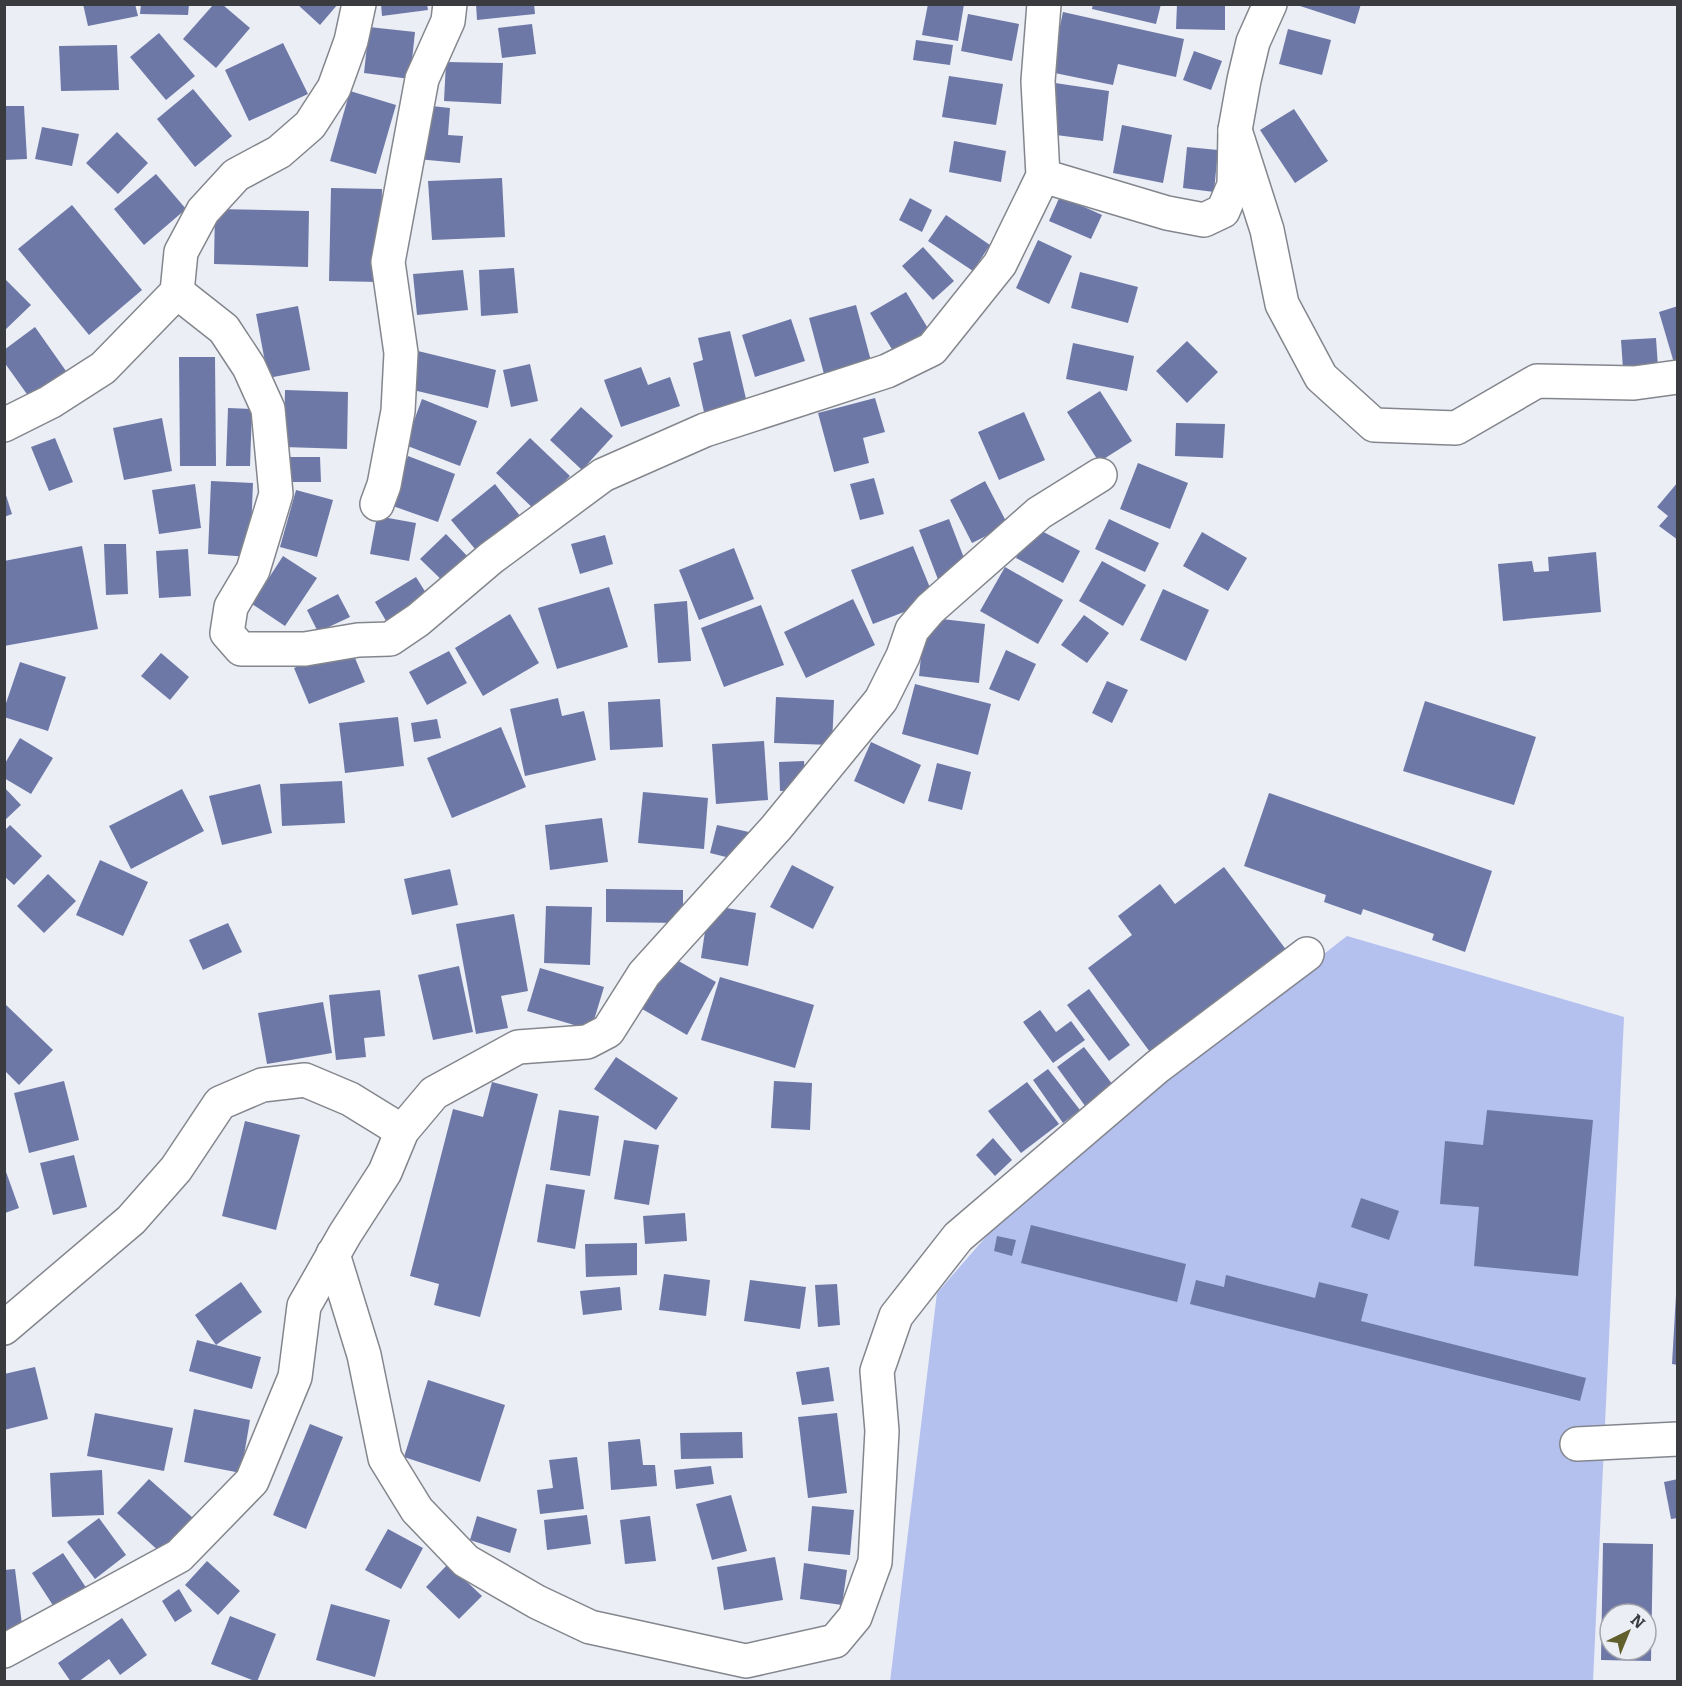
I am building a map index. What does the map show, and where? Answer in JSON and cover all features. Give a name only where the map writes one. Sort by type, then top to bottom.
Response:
[{"type":"street","points":[[4,425],[50,402],[103,368],[177,292],[181,252],[203,211],[237,175],[279,152],[310,125],[334,88],[351,41],[359,4]]},
{"type":"street","points":[[377,504],[384,485],[398,411],[401,353],[388,262],[422,79],[448,21],[450,4]]},
{"type":"street","points":[[1043,176],[1167,213],[1204,220],[1223,211],[1234,185],[1234,130],[1253,42],[1270,4]]},
{"type":"street","points":[[177,292],[224,329],[249,367],[268,409],[276,494],[254,570],[231,607],[226,633],[241,649],[305,649],[358,640],[390,639],[418,620],[491,558],[603,475],[705,430],[887,370],[932,349],[1000,264],[1043,176],[1038,81],[1047,7]]},
{"type":"street","points":[[1234,130],[1267,230],[1282,304],[1322,377],[1374,425],[1456,428],[1537,381],[1634,383],[1677,377]]},
{"type":"street","points":[[4,1651],[179,1556],[252,1481],[295,1377],[304,1306],[333,1254],[385,1172],[402,1131],[434,1093],[518,1047],[587,1042],[608,1031],[644,974],[776,828],[881,700],[903,656],[912,630],[930,609],[1039,513],[1100,475]]},
{"type":"street","points":[[333,1254],[364,1354],[385,1458],[417,1510],[466,1561],[537,1602],[590,1627],[746,1662],[835,1641],[855,1617],[875,1562],[882,1431],[877,1371],[896,1316],[957,1237],[1157,1067],[1307,954]]},
{"type":"street","points":[[4,1328],[131,1220],[176,1168],[220,1103],[262,1085],[305,1080],[350,1099],[402,1131]]},
{"type":"street","points":[[1577,1444],[1677,1439]]},
{"type":"shaded area","points":[[1347,936],[1624,1017],[1593,1681],[890,1682],[937,1293],[1037,1178]]},
{"type":"building","points":[[83,4],[135,4],[138,16],[88,26]]},
{"type":"building","points":[[141,4],[189,4],[188,15],[140,14]]},
{"type":"building","points":[[297,4],[338,4],[320,25]]},
{"type":"building","points":[[381,4],[427,4],[428,10],[382,16]]},
{"type":"building","points":[[476,4],[534,4],[535,14],[477,20]]},
{"type":"building","points":[[928,4],[964,4],[958,41],[922,35]]},
{"type":"building","points":[[1093,4],[1161,4],[1156,24],[1092,9]]},
{"type":"building","points":[[1177,4],[1225,4],[1225,30],[1176,29]]},
{"type":"building","points":[[1294,4],[1361,4],[1355,24]]},
{"type":"building","points":[[213,5],[223,5],[250,28],[216,68],[183,39]]},
{"type":"building","points":[[1063,12],[1184,39],[1176,77],[1118,64],[1113,85],[1050,72]]},
{"type":"building","points":[[968,14],[1019,24],[1012,61],[961,51]]},
{"type":"building","points":[[532,24],[536,54],[502,58],[498,28]]},
{"type":"building","points":[[369,27],[415,32],[410,79],[364,73]]},
{"type":"building","points":[[1288,29],[1331,40],[1322,75],[1279,64]]},
{"type":"building","points":[[159,33],[195,76],[166,100],[130,57]]},
{"type":"building","points":[[916,40],[953,45],[950,65],[913,60]]},
{"type":"building","points":[[283,43],[308,94],[249,121],[225,70]]},
{"type":"building","points":[[117,45],[119,90],[61,91],[59,46]]},
{"type":"building","points":[[1194,51],[1222,61],[1211,90],[1183,80]]},
{"type":"building","points":[[446,62],[503,63],[501,104],[444,101]]},
{"type":"building","points":[[949,76],[1003,84],[996,125],[942,117]]},
{"type":"building","points":[[1055,83],[1109,91],[1103,141],[1048,134]]},
{"type":"building","points":[[193,89],[232,136],[195,167],[157,119]]},
{"type":"building","points":[[350,91],[396,105],[376,174],[330,161]]},
{"type":"building","points":[[422,105],[450,108],[448,135],[463,136],[460,163],[417,159]]},
{"type":"building","points":[[4,106],[24,106],[27,159],[4,160]]},
{"type":"building","points":[[1294,109],[1328,161],[1295,183],[1260,130]]},
{"type":"building","points":[[1122,125],[1172,135],[1163,183],[1113,173]]},
{"type":"building","points":[[42,127],[79,134],[72,166],[35,159]]},
{"type":"building","points":[[117,132],[148,163],[118,194],[86,163]]},
{"type":"building","points":[[954,141],[1006,151],[1001,182],[949,172]]},
{"type":"building","points":[[1187,147],[1218,150],[1214,192],[1183,188]]},
{"type":"building","points":[[156,174],[186,209],[144,245],[114,209]]},
{"type":"building","points":[[502,178],[505,237],[432,240],[428,181]]},
{"type":"building","points":[[331,188],[382,189],[380,282],[329,281]]},
{"type":"building","points":[[1060,196],[1102,215],[1091,239],[1049,221]]},
{"type":"building","points":[[910,198],[932,210],[922,232],[899,220]]},
{"type":"building","points":[[72,205],[142,290],[89,335],[18,249]]},
{"type":"building","points":[[215,209],[309,211],[308,267],[214,264]]},
{"type":"building","points":[[946,215],[990,245],[973,271],[928,241]]},
{"type":"building","points":[[1038,240],[1072,256],[1049,304],[1016,288]]},
{"type":"building","points":[[923,247],[954,281],[933,300],[902,266]]},
{"type":"building","points":[[514,268],[518,313],[481,316],[479,270]]},
{"type":"building","points":[[463,270],[468,310],[417,315],[413,274]]},
{"type":"building","points":[[1080,272],[1138,287],[1128,323],[1071,308]]},
{"type":"building","points":[[4,278],[31,305],[4,331]]},
{"type":"building","points":[[906,292],[932,335],[896,356],[870,313]]},
{"type":"building","points":[[856,305],[871,361],[824,374],[809,318]]},
{"type":"building","points":[[298,306],[310,370],[268,378],[256,314]]},
{"type":"building","points":[[1678,306],[1678,362],[1674,363],[1659,312]]},
{"type":"building","points":[[791,319],[805,361],[755,377],[742,335]]},
{"type":"building","points":[[35,327],[66,371],[29,397],[4,362],[4,350]]},
{"type":"building","points":[[730,331],[747,403],[704,412],[693,363],[703,360],[698,338]]},
{"type":"building","points":[[1656,338],[1658,367],[1623,369],[1621,340]]},
{"type":"building","points":[[1187,341],[1218,372],[1187,403],[1156,371]]},
{"type":"building","points":[[1073,343],[1134,356],[1127,391],[1066,379]]},
{"type":"building","points":[[418,351],[496,370],[488,408],[409,389]]},
{"type":"building","points":[[179,357],[215,357],[216,466],[180,466]]},
{"type":"building","points":[[530,364],[538,401],[511,407],[503,370]]},
{"type":"building","points":[[641,367],[648,385],[670,377],[680,406],[621,427],[604,380]]},
{"type":"building","points":[[285,390],[348,392],[347,449],[284,447]]},
{"type":"building","points":[[1100,391],[1132,441],[1099,462],[1067,412]]},
{"type":"building","points":[[875,398],[885,432],[863,438],[869,463],[834,472],[818,413]]},
{"type":"building","points":[[422,399],[477,421],[460,466],[405,445]]},
{"type":"building","points":[[581,407],[613,436],[582,470],[550,440]]},
{"type":"building","points":[[228,408],[252,409],[250,466],[226,466]]},
{"type":"building","points":[[1024,412],[1045,460],[999,480],[978,432]]},
{"type":"building","points":[[162,418],[172,471],[124,480],[113,428]]},
{"type":"building","points":[[1176,423],[1225,424],[1223,458],[1175,456]]},
{"type":"building","points":[[55,438],[73,482],[49,491],[31,447]]},
{"type":"building","points":[[530,438],[570,476],[536,511],[496,473]]},
{"type":"building","points":[[408,456],[455,474],[438,522],[390,505]]},
{"type":"building","points":[[289,457],[320,457],[321,482],[290,482]]},
{"type":"building","points":[[1138,463],[1188,483],[1170,529],[1120,509]]},
{"type":"building","points":[[874,478],[884,514],[860,520],[850,484]]},
{"type":"building","points":[[211,481],[253,483],[250,557],[208,554]]},
{"type":"building","points":[[985,481],[1008,525],[972,543],[950,500]]},
{"type":"building","points":[[1678,482],[1678,540],[1659,526],[1668,516],[1657,507]]},
{"type":"building","points":[[195,484],[201,528],[159,534],[152,490]]},
{"type":"building","points":[[495,484],[524,521],[480,555],[451,520]]},
{"type":"building","points":[[4,489],[12,514],[4,517]]},
{"type":"building","points":[[296,490],[333,500],[317,557],[280,547]]},
{"type":"building","points":[[377,516],[416,523],[409,561],[370,554]]},
{"type":"building","points":[[949,519],[969,571],[939,582],[919,530]]},
{"type":"building","points":[[1109,519],[1159,543],[1145,572],[1095,549]]},
{"type":"building","points":[[1032,526],[1080,551],[1063,583],[1016,558]]},
{"type":"building","points":[[1202,532],[1247,558],[1228,591],[1183,566]]},
{"type":"building","points":[[446,534],[472,561],[448,586],[420,559]]},
{"type":"building","points":[[605,535],[613,564],[580,574],[571,544]]},
{"type":"building","points":[[104,544],[126,544],[128,594],[106,595]]},
{"type":"building","points":[[82,546],[98,629],[4,646],[4,561]]},
{"type":"building","points":[[913,546],[935,600],[873,624],[851,570]]},
{"type":"building","points":[[734,548],[754,599],[699,620],[679,570]]},
{"type":"building","points":[[188,549],[191,596],[159,598],[156,551]]},
{"type":"building","points":[[1596,552],[1601,612],[1503,621],[1498,564],[1532,561],[1534,572],[1549,571],[1548,557]]},
{"type":"building","points":[[283,556],[317,578],[285,626],[252,604]]},
{"type":"building","points":[[1102,561],[1146,585],[1123,626],[1079,601]]},
{"type":"building","points":[[1005,567],[1063,600],[1038,644],[980,611]]},
{"type":"building","points":[[416,577],[431,601],[389,626],[375,602]]},
{"type":"building","points":[[609,587],[628,647],[557,669],[538,608]]},
{"type":"building","points":[[1163,589],[1209,610],[1186,661],[1140,640]]},
{"type":"building","points":[[338,594],[350,617],[318,632],[307,610]]},
{"type":"building","points":[[853,599],[875,645],[806,678],[784,632]]},
{"type":"building","points":[[687,601],[691,661],[658,663],[654,604]]},
{"type":"building","points":[[761,605],[784,665],[724,687],[701,628]]},
{"type":"building","points":[[510,614],[539,663],[483,696],[455,648]]},
{"type":"building","points":[[1084,615],[1109,633],[1087,663],[1061,645]]},
{"type":"building","points":[[925,617],[985,624],[979,683],[919,676]]},
{"type":"building","points":[[350,646],[365,682],[309,704],[294,668]]},
{"type":"building","points":[[1006,650],[1036,664],[1019,701],[989,689]]},
{"type":"building","points":[[449,651],[467,683],[427,705],[409,672]]},
{"type":"building","points":[[161,653],[189,677],[170,700],[141,676]]},
{"type":"building","points":[[20,662],[66,677],[48,731],[4,717],[4,709]]},
{"type":"building","points":[[1107,681],[1128,690],[1112,723],[1092,713]]},
{"type":"building","points":[[915,684],[991,704],[978,755],[902,734]]},
{"type":"building","points":[[776,697],[834,700],[832,745],[774,743]]},
{"type":"building","points":[[558,698],[562,716],[584,711],[596,760],[525,776],[510,709]]},
{"type":"building","points":[[660,699],[663,747],[610,750],[608,702]]},
{"type":"building","points":[[1425,701],[1536,737],[1514,805],[1403,771]]},
{"type":"building","points":[[398,717],[404,766],[345,773],[339,723]]},
{"type":"building","points":[[437,719],[441,738],[414,742],[411,723]]},
{"type":"building","points":[[501,727],[526,787],[452,818],[427,758]]},
{"type":"building","points":[[20,738],[53,758],[31,794],[4,778],[4,765]]},
{"type":"building","points":[[764,741],[768,800],[716,804],[712,744]]},
{"type":"building","points":[[871,742],[921,765],[904,804],[854,781]]},
{"type":"building","points":[[804,761],[806,790],[780,791],[779,762]]},
{"type":"building","points":[[937,763],[971,772],[962,810],[928,801]]},
{"type":"building","points":[[342,781],[345,823],[282,826],[280,784]]},
{"type":"building","points":[[260,784],[272,833],[222,845],[209,796]]},
{"type":"building","points":[[4,787],[21,805],[4,821]]},
{"type":"building","points":[[182,789],[204,831],[131,869],[109,826]]},
{"type":"building","points":[[643,792],[708,798],[704,849],[638,843]]},
{"type":"building","points":[[1269,793],[1492,871],[1465,952],[1432,940],[1434,934],[1363,909],[1361,915],[1324,902],[1326,895],[1244,866]]},
{"type":"building","points":[[602,818],[608,862],[550,870],[545,825]]},
{"type":"building","points":[[10,825],[42,856],[14,885],[4,876],[4,831]]},
{"type":"building","points":[[717,825],[749,832],[742,861],[710,853]]},
{"type":"building","points":[[100,860],[148,882],[123,936],[76,915]]},
{"type":"building","points":[[792,865],[834,887],[813,929],[770,907]]},
{"type":"building","points":[[1224,867],[1287,951],[1150,1052],[1088,968],[1132,935],[1118,916],[1160,884],[1175,904]]},
{"type":"building","points":[[450,869],[458,905],[412,915],[404,879]]},
{"type":"building","points":[[48,874],[76,901],[44,933],[17,906]]},
{"type":"building","points":[[606,889],[683,890],[683,923],[606,922]]},
{"type":"building","points":[[709,905],[756,913],[748,966],[701,958]]},
{"type":"building","points":[[546,906],[592,907],[590,965],[544,963]]},
{"type":"building","points":[[514,914],[528,991],[501,996],[508,1028],[476,1034],[456,924]]},
{"type":"building","points":[[228,923],[242,952],[203,970],[189,940]]},
{"type":"building","points":[[666,954],[716,982],[687,1035],[637,1006]]},
{"type":"building","points":[[459,966],[473,1032],[433,1040],[418,975]]},
{"type":"building","points":[[540,968],[604,987],[591,1030],[527,1011]]},
{"type":"building","points":[[720,977],[814,1005],[795,1068],[701,1040]]},
{"type":"building","points":[[1089,989],[1130,1045],[1109,1061],[1067,1005]]},
{"type":"building","points":[[380,990],[385,1036],[364,1038],[366,1057],[336,1060],[329,995]]},
{"type":"building","points":[[323,1002],[332,1053],[267,1064],[258,1013]]},
{"type":"building","points":[[4,1003],[53,1050],[19,1085],[4,1070]]},
{"type":"building","points":[[1040,1010],[1056,1032],[1071,1021],[1085,1040],[1053,1063],[1023,1022]]},
{"type":"building","points":[[1084,1047],[1116,1089],[1088,1110],[1057,1067]]},
{"type":"building","points":[[616,1057],[678,1098],[656,1130],[594,1089]]},
{"type":"building","points":[[1048,1069],[1080,1110],[1063,1123],[1033,1080]]},
{"type":"building","points":[[64,1081],[79,1140],[29,1153],[14,1093]]},
{"type":"building","points":[[774,1081],[812,1083],[810,1130],[771,1128]]},
{"type":"building","points":[[492,1082],[538,1094],[480,1317],[434,1305],[439,1284],[410,1276],[453,1109],[483,1117]]},
{"type":"building","points":[[1027,1082],[1059,1124],[1021,1153],[988,1111]]},
{"type":"building","points":[[559,1110],[599,1116],[590,1176],[550,1170]]},
{"type":"building","points":[[1487,1110],[1593,1120],[1578,1276],[1474,1266],[1479,1207],[1440,1204],[1445,1141],[1483,1145]]},
{"type":"building","points":[[245,1121],[300,1135],[276,1230],[222,1216]]},
{"type":"building","points":[[993,1138],[1012,1160],[995,1176],[976,1155]]},
{"type":"building","points":[[624,1140],[659,1145],[649,1205],[614,1199]]},
{"type":"building","points":[[74,1155],[87,1207],[53,1215],[40,1163]]},
{"type":"building","points":[[5,1169],[19,1208],[5,1213]]},
{"type":"building","points":[[546,1184],[585,1190],[575,1249],[537,1242]]},
{"type":"building","points":[[1361,1198],[1399,1211],[1389,1240],[1351,1227]]},
{"type":"building","points":[[685,1213],[687,1241],[645,1244],[643,1216]]},
{"type":"building","points":[[1031,1225],[1186,1264],[1177,1302],[1021,1263]]},
{"type":"building","points":[[997,1236],[1016,1240],[1012,1256],[994,1251]]},
{"type":"building","points":[[637,1243],[637,1275],[586,1277],[585,1244]]},
{"type":"building","points":[[664,1274],[710,1280],[706,1316],[659,1310]]},
{"type":"building","points":[[1226,1275],[1315,1298],[1319,1282],[1368,1294],[1361,1321],[1586,1378],[1580,1401],[1190,1304],[1196,1280],[1224,1287]]},
{"type":"building","points":[[750,1280],[806,1287],[800,1329],[744,1321]]},
{"type":"building","points":[[241,1282],[262,1312],[216,1345],[195,1315]]},
{"type":"building","points":[[837,1284],[840,1325],[818,1327],[815,1285]]},
{"type":"building","points":[[620,1287],[622,1310],[583,1315],[580,1291]]},
{"type":"building","points":[[1676,1295],[1678,1295],[1678,1365],[1672,1364]]},
{"type":"building","points":[[197,1340],[261,1357],[252,1389],[189,1371]]},
{"type":"building","points":[[35,1367],[48,1419],[4,1430],[4,1374]]},
{"type":"building","points":[[829,1367],[834,1401],[802,1405],[796,1372]]},
{"type":"building","points":[[428,1380],[505,1405],[480,1482],[404,1457]]},
{"type":"building","points":[[194,1409],[250,1420],[241,1473],[184,1462]]},
{"type":"building","points":[[95,1413],[173,1428],[164,1471],[87,1456]]},
{"type":"building","points":[[837,1413],[847,1493],[808,1498],[798,1417]]},
{"type":"building","points":[[310,1424],[343,1437],[306,1529],[273,1515]]},
{"type":"building","points":[[742,1432],[743,1458],[681,1459],[680,1433]]},
{"type":"building","points":[[640,1439],[643,1465],[655,1465],[657,1486],[611,1490],[608,1442]]},
{"type":"building","points":[[577,1457],[584,1509],[540,1514],[537,1490],[553,1488],[549,1460]]},
{"type":"building","points":[[711,1466],[714,1484],[676,1489],[674,1470]]},
{"type":"building","points":[[102,1470],[104,1515],[52,1517],[50,1473]]},
{"type":"building","points":[[149,1479],[193,1518],[161,1553],[117,1513]]},
{"type":"building","points":[[1678,1479],[1678,1518],[1671,1519],[1664,1482]]},
{"type":"building","points":[[731,1495],[747,1551],[712,1560],[696,1504]]},
{"type":"building","points":[[812,1506],[854,1510],[850,1555],[808,1551]]},
{"type":"building","points":[[587,1515],[591,1544],[547,1550],[544,1520]]},
{"type":"building","points":[[477,1516],[517,1529],[510,1553],[470,1540]]},
{"type":"building","points":[[650,1516],[656,1561],[625,1564],[620,1520]]},
{"type":"building","points":[[99,1518],[126,1555],[95,1579],[67,1542]]},
{"type":"building","points":[[388,1529],[423,1548],[401,1589],[365,1570]]},
{"type":"building","points":[[1603,1543],[1653,1544],[1652,1602],[1602,1602]]},
{"type":"building","points":[[63,1553],[87,1589],[56,1610],[32,1573]]},
{"type":"building","points":[[775,1557],[783,1600],[724,1610],[717,1567]]},
{"type":"building","points":[[207,1561],[240,1591],[218,1615],[185,1585]]},
{"type":"building","points":[[804,1563],[847,1570],[842,1605],[800,1599]]},
{"type":"building","points":[[448,1564],[482,1596],[459,1619],[426,1587]]},
{"type":"building","points":[[15,1569],[24,1640],[4,1642],[4,1570]]},
{"type":"building","points":[[179,1589],[192,1611],[175,1622],[162,1601]]},
{"type":"building","points":[[331,1604],[390,1620],[375,1677],[316,1660]]},
{"type":"building","points":[[230,1616],[276,1634],[257,1682],[211,1664]]},
{"type":"building","points":[[122,1618],[147,1655],[120,1675],[109,1659],[78,1682],[71,1682],[58,1663]]}]
